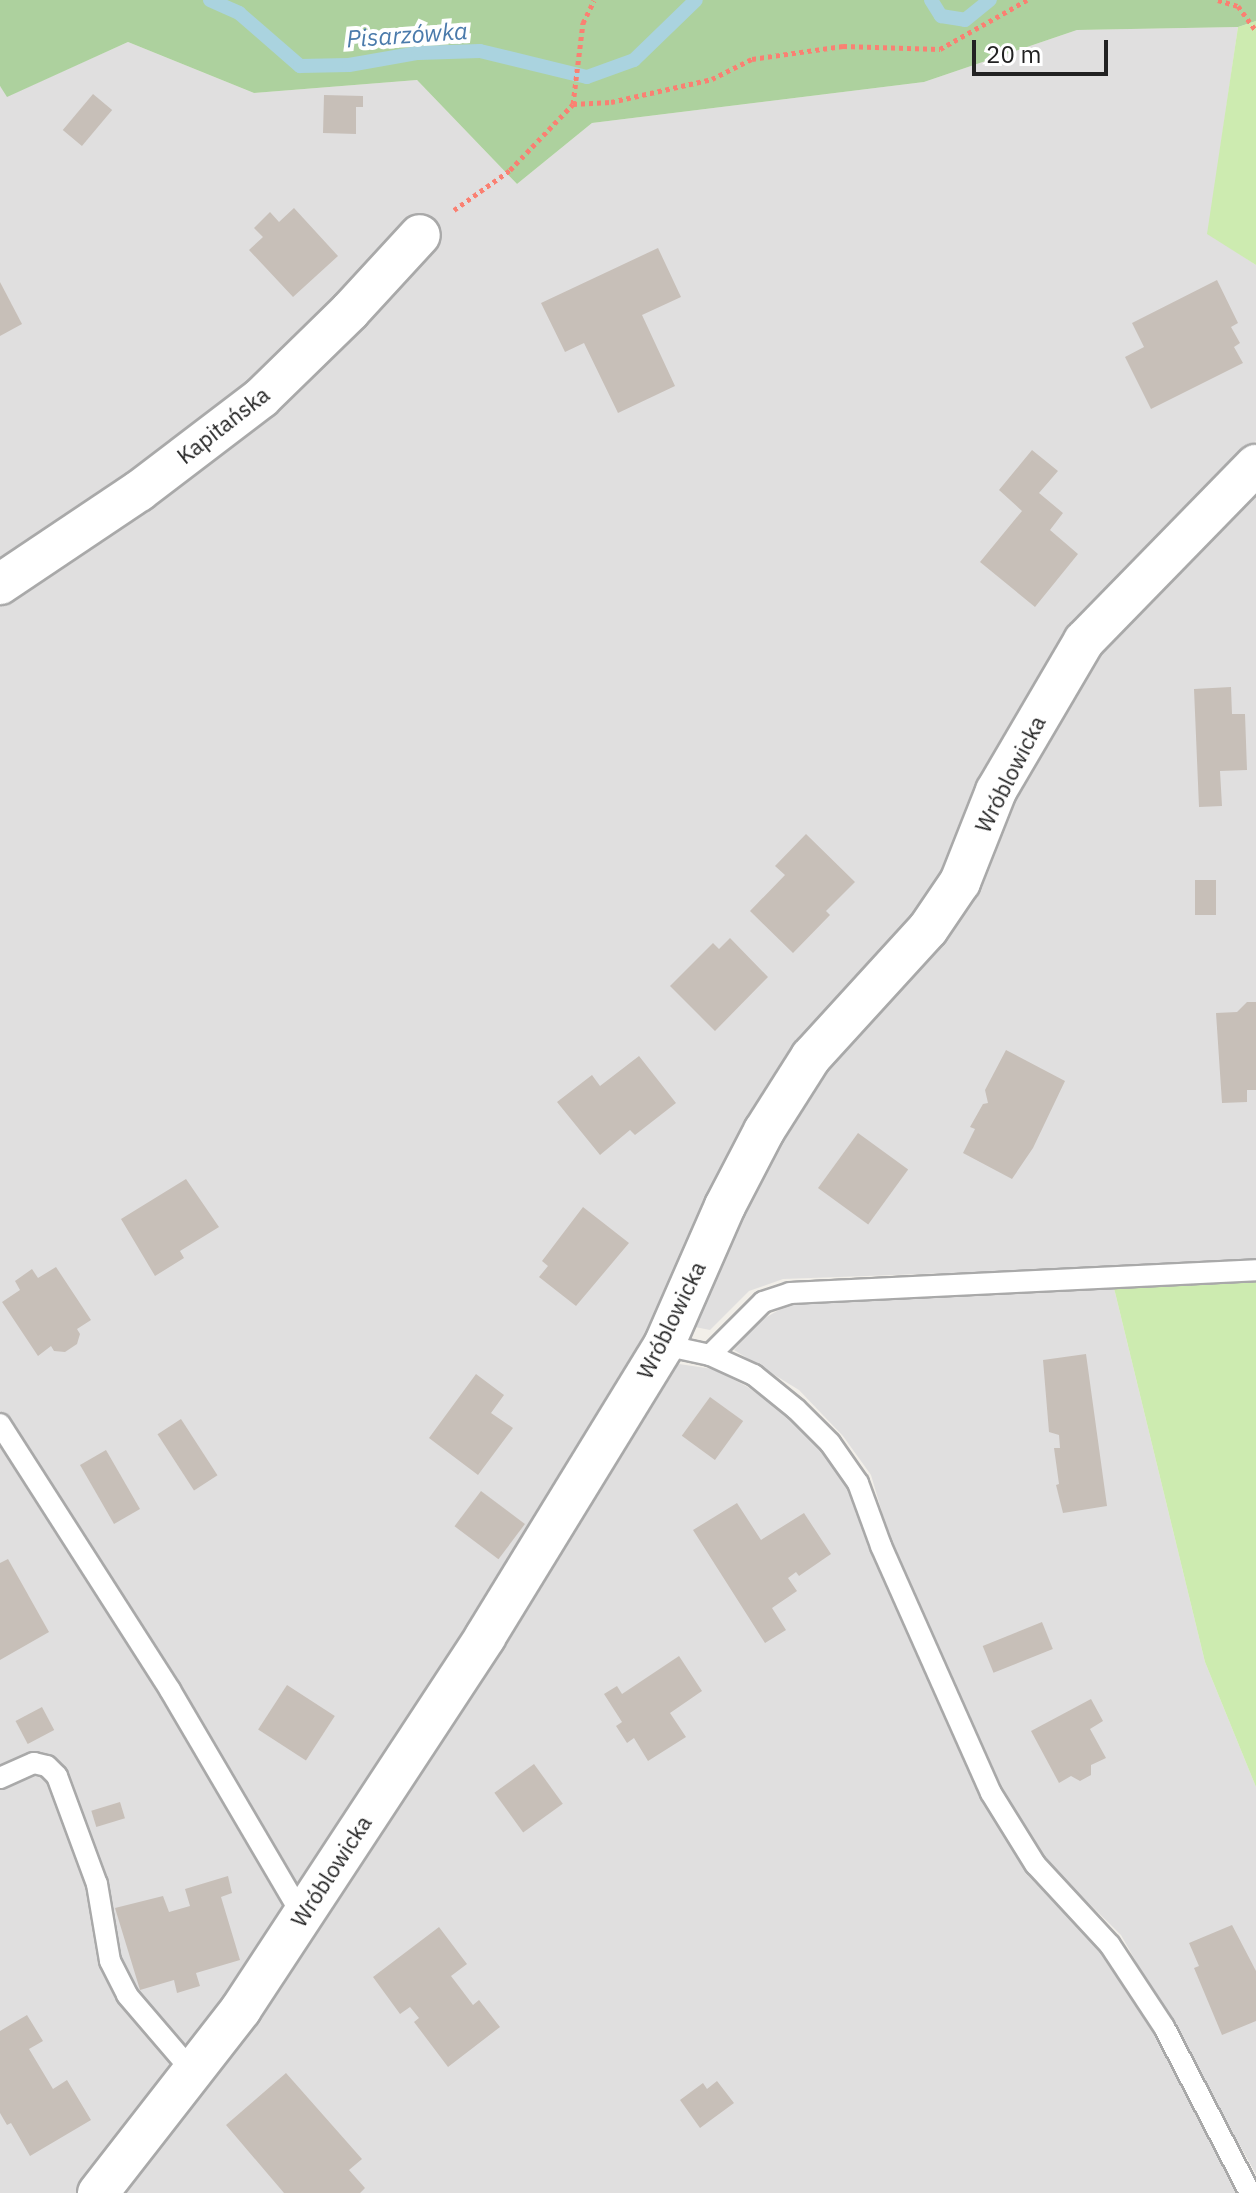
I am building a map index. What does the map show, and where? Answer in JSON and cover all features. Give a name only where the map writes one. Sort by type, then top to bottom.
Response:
[{"type":"street","name":"Kapitańska","points":[[0,584],[139,491],[261,398],[350,311],[420,235]]},
{"type":"street","name":"Wróblowicka","points":[[98,2193],[241,2009],[485,1637],[664,1345],[725,1206],[764,1131],[811,1057],[928,929],[960,882],[996,791],[1084,641],[1256,465]]},
{"type":"lane","points":[[710,1355],[763,1302],[790,1293],[1256,1270]]},
{"type":"lane","points":[[664,1345],[710,1355],[754,1375],[796,1409],[830,1443],[858,1483],[881,1546],[991,1793],[1035,1864],[1110,1945],[1164,2027],[1250,2193]]},
{"type":"lane","points":[[0,1424],[170,1690],[302,1915]]},
{"type":"lane","points":[[0,1778],[34,1763],[47,1766],[57,1776],[97,1884],[110,1961],[127,1995],[193,2072]]},
{"type":"path","points":[[420,235],[510,170],[573,104],[583,23],[594,0]]},
{"type":"path","points":[[573,104],[611,102],[712,79],[752,59],[843,46],[940,49],[1027,0]]},
{"type":"path","points":[[1218,0],[1238,6],[1256,31]]},
{"type":"shaded area","points":[[1238,27],[1208,233],[1256,265],[1256,441],[1211,483],[948,876],[653,1329],[557,1494],[304,1887],[192,2047],[76,2193],[0,2193],[0,603],[268,404],[428,258],[406,232],[254,391],[0,574],[0,86],[8,96],[128,42],[254,93],[417,80],[517,184],[592,123],[924,82],[1077,30]]},
{"type":"shaded area","points":[[1256,490],[1256,1262],[783,1279],[749,1291],[710,1330],[695,1327],[740,1207],[812,1085],[1030,756],[1088,654]]},
{"type":"shaded area","points":[[1113,1284],[1205,1662],[1256,1787],[1256,2174],[1121,1935],[1039,1854],[999,1781],[889,1536],[871,1475],[843,1436],[799,1390],[734,1350],[761,1320],[788,1305]]},
{"type":"shaded area","points":[[672,1363],[713,1369],[746,1386],[788,1414],[825,1449],[852,1489],[873,1555],[984,1798],[1028,1871],[1094,1941],[1153,2028],[1240,2193],[117,2193]]},
{"type":"green space","points":[[0,0],[1256,0],[1256,21],[1238,27],[1077,30],[924,82],[592,123],[517,184],[417,80],[254,93],[128,42],[7,97],[0,86]]},
{"type":"green space","points":[[1256,21],[1256,265],[1207,234],[1238,27]]},
{"type":"green space","points":[[1256,1280],[1256,1787],[1205,1662],[1113,1284]]},
{"type":"building","points":[[93,94],[112,110],[82,146],[63,130]]},
{"type":"building","points":[[324,95],[363,96],[363,107],[356,107],[356,134],[323,133]]},
{"type":"building","points":[[294,208],[338,256],[293,297],[249,250],[263,237],[254,228],[270,212],[279,222]]},
{"type":"building","points":[[658,248],[681,297],[642,315],[675,386],[618,413],[584,343],[565,352],[541,303]]},
{"type":"building","points":[[1217,280],[1238,323],[1231,327],[1240,343],[1234,347],[1243,363],[1151,409],[1125,357],[1144,347],[1132,323]]},
{"type":"building","points":[[0,282],[22,324],[0,336]]},
{"type":"building","points":[[1032,450],[1058,471],[1039,493],[1063,513],[1050,530],[1078,554],[1035,607],[980,562],[1022,511],[999,490]]},
{"type":"building","points":[[1231,687],[1232,714],[1245,714],[1247,770],[1220,771],[1222,806],[1199,807],[1194,689]]},
{"type":"building","points":[[806,834],[855,882],[826,911],[830,915],[793,953],[750,911],[785,875],[775,866]]},
{"type":"building","points":[[1195,880],[1216,880],[1216,915],[1195,915]]},
{"type":"building","points":[[730,938],[768,977],[715,1031],[670,986],[713,943],[719,949]]},
{"type":"building","points":[[1247,1002],[1256,1002],[1256,1090],[1247,1090],[1247,1102],[1222,1103],[1216,1013],[1237,1012]]},
{"type":"building","points":[[1006,1050],[1065,1081],[1033,1148],[1012,1179],[963,1153],[975,1129],[970,1127],[983,1104],[988,1103],[985,1090]]},
{"type":"building","points":[[639,1056],[676,1103],[635,1135],[630,1130],[600,1155],[557,1102],[592,1075],[600,1086]]},
{"type":"building","points":[[858,1133],[908,1169],[868,1224],[818,1188]]},
{"type":"building","points":[[186,1179],[219,1227],[180,1251],[184,1258],[155,1276],[121,1219]]},
{"type":"building","points":[[583,1207],[629,1243],[576,1306],[539,1277],[548,1266],[542,1261]]},
{"type":"building","points":[[56,1267],[91,1320],[77,1329],[80,1334],[77,1344],[65,1352],[54,1351],[51,1346],[38,1356],[2,1302],[20,1290],[15,1281],[32,1269],[38,1278]]},
{"type":"building","points":[[1086,1354],[1107,1506],[1063,1513],[1056,1485],[1059,1484],[1054,1448],[1060,1448],[1059,1435],[1049,1432],[1043,1360]]},
{"type":"building","points":[[476,1374],[504,1395],[491,1413],[513,1428],[478,1475],[429,1438]]},
{"type":"building","points":[[710,1397],[743,1421],[715,1460],[682,1436]]},
{"type":"building","points":[[181,1419],[217,1475],[194,1490],[158,1434]]},
{"type":"building","points":[[106,1450],[140,1509],[114,1524],[80,1465]]},
{"type":"building","points":[[481,1491],[525,1524],[498,1559],[455,1526]]},
{"type":"building","points":[[737,1503],[761,1540],[804,1513],[831,1554],[799,1576],[796,1572],[788,1578],[797,1591],[772,1608],[786,1630],[765,1643],[693,1530]]},
{"type":"building","points":[[8,1559],[49,1632],[0,1660],[0,1563]]},
{"type":"building","points":[[1042,1622],[1053,1649],[994,1673],[983,1646]]},
{"type":"building","points":[[679,1656],[702,1691],[670,1713],[686,1737],[648,1761],[634,1738],[627,1743],[616,1726],[622,1722],[604,1694],[617,1686],[622,1694]]},
{"type":"building","points":[[287,1685],[335,1716],[306,1760],[258,1729]]},
{"type":"building","points":[[1091,1699],[1103,1721],[1090,1729],[1106,1758],[1091,1765],[1091,1775],[1080,1781],[1071,1776],[1059,1783],[1031,1731]]},
{"type":"building","points":[[42,1707],[54,1730],[28,1744],[16,1721]]},
{"type":"building","points":[[534,1764],[563,1804],[523,1832],[494,1793]]},
{"type":"building","points":[[120,1802],[125,1818],[96,1827],[91,1811]]},
{"type":"building","points":[[228,1876],[232,1893],[221,1897],[240,1960],[196,1973],[200,1986],[177,1993],[174,1980],[140,1990],[115,1908],[163,1896],[169,1912],[190,1906],[185,1889]]},
{"type":"building","points":[[1232,1925],[1256,1971],[1256,2021],[1222,2035],[1194,1968],[1199,1966],[1189,1943]]},
{"type":"building","points":[[439,1927],[467,1964],[451,1976],[473,2005],[479,2000],[500,2027],[448,2067],[414,2022],[419,2018],[410,2007],[400,2014],[373,1977]]},
{"type":"building","points":[[27,2015],[43,2041],[29,2049],[53,2089],[67,2080],[91,2120],[30,2156],[11,2123],[7,2125],[0,2113],[0,2031]]},
{"type":"building","points":[[286,2073],[362,2159],[349,2170],[365,2188],[360,2193],[284,2193],[226,2125]]},
{"type":"building","points":[[717,2081],[734,2103],[700,2128],[680,2100],[703,2083],[707,2089]]},
{"type":"waterway","name":"Pisarzówka","points":[[210,0],[239,13],[300,66],[349,65],[418,53],[480,51],[587,77],[634,60],[696,0]]},
{"type":"waterway","name":"Pisarzówka","points":[[931,0],[941,16],[965,20],[990,0]]}]
